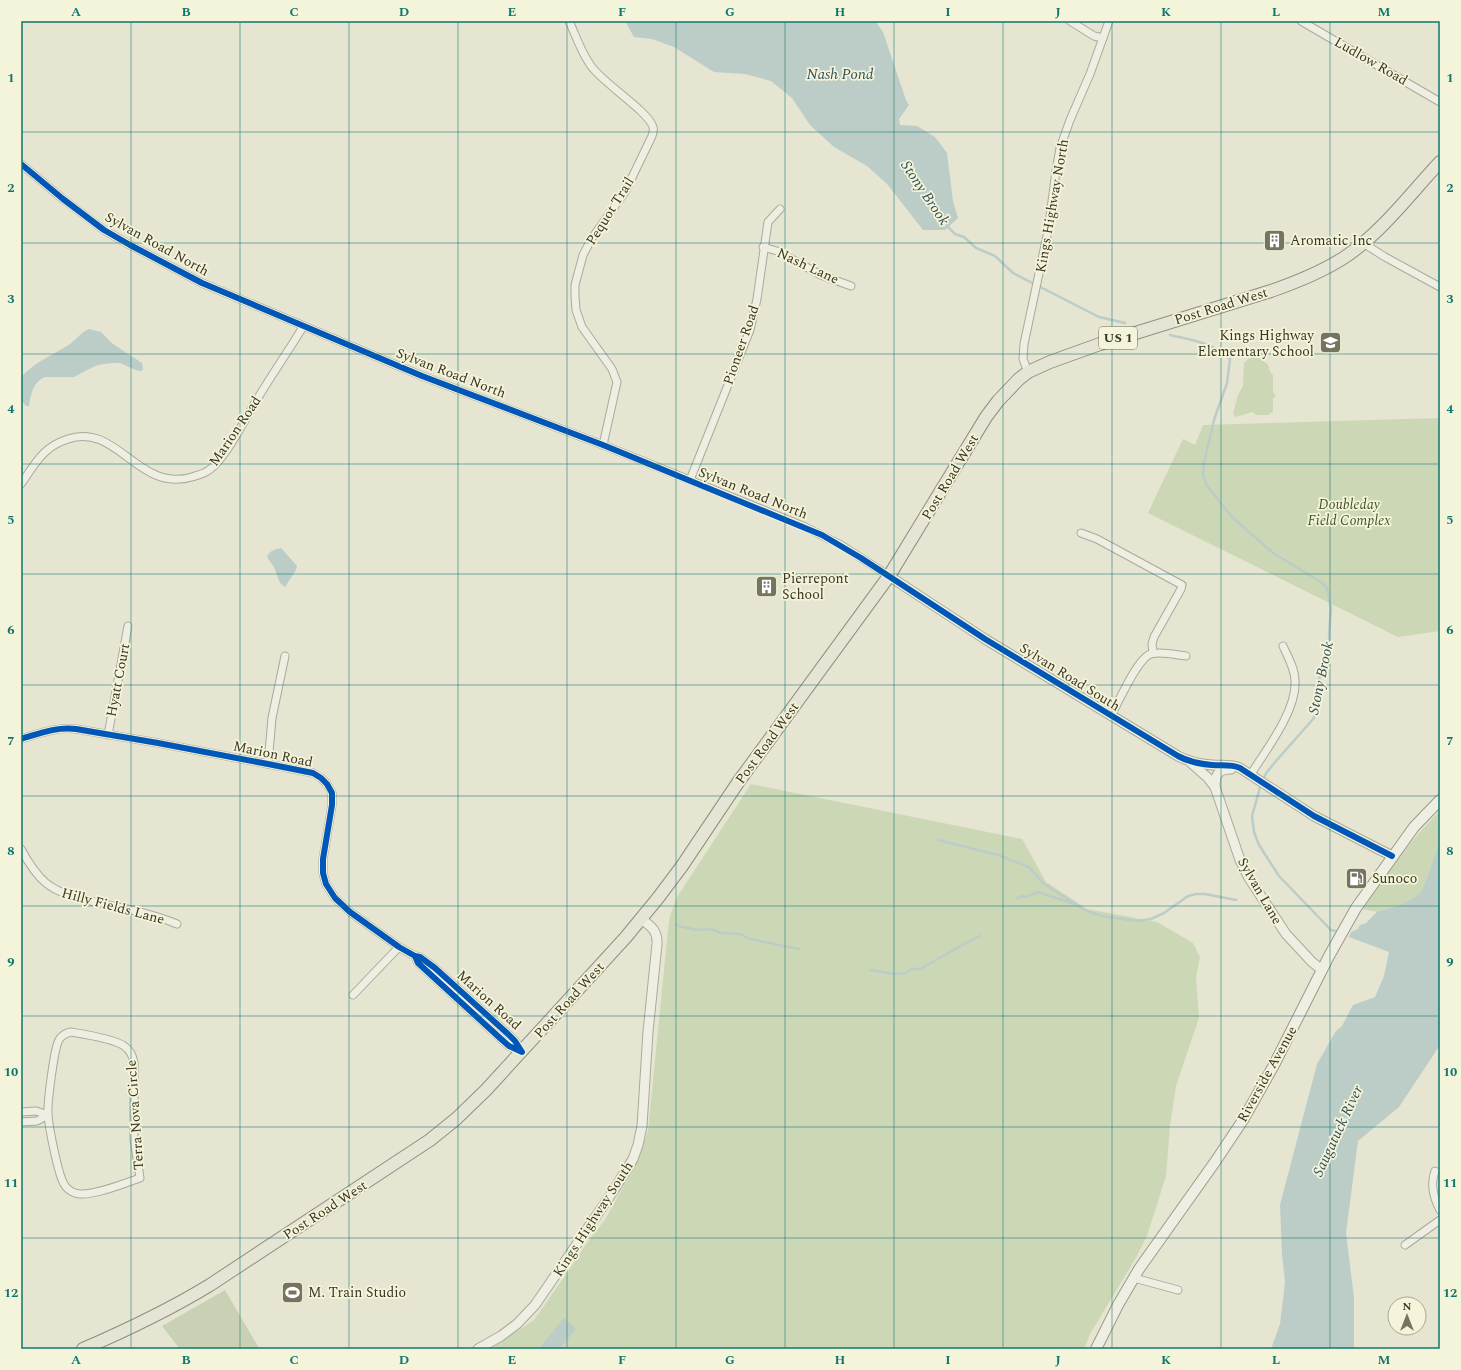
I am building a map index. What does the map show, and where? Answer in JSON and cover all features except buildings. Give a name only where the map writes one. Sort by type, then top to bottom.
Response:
[{"type":"main road","name":"Post Road West","points":[[83,1349],[146,1321],[183,1301],[418,1149],[465,1111],[522,1052],[641,919],[682,866],[755,758],[890,576],[986,417],[1011,386],[1028,372],[1050,362],[1082,350],[1297,282],[1328,267],[1363,243],[1384,223],[1440,162]]},
{"type":"main road","name":"Riverside Avenue","points":[[1096,1349],[1115,1310],[1134,1278],[1211,1168],[1242,1120],[1274,1065],[1341,932],[1356,908],[1414,827],[1440,800]]},
{"type":"street","name":"Pequot Trail","points":[[569,21],[580,47],[591,66],[606,82],[643,114],[653,128],[652,136],[625,192],[592,238],[583,255],[575,285],[576,310],[582,328],[612,369],[617,382],[603,445]]},
{"type":"street","points":[[1070,21],[1094,36],[1103,38]]},
{"type":"street","name":"Kings Highway North","points":[[1028,372],[1023,359],[1023,351],[1050,223],[1055,176],[1060,148],[1068,125],[1086,84],[1109,21]]},
{"type":"street","name":"Ludlow Road","points":[[1301,21],[1440,102]]},
{"type":"street","name":"Sylvan Road North","points":[[21,164],[78,212],[118,239],[202,283],[422,376],[603,445],[817,532],[890,576]]},
{"type":"street","name":"Pioneer Road","points":[[690,480],[750,330],[757,299],[768,222],[780,209]]},
{"type":"street","points":[[1363,243],[1385,257],[1440,287]]},
{"type":"street","name":"Nash Lane","points":[[764,247],[777,251],[820,274],[851,286]]},
{"type":"street","name":"Marion Road","points":[[21,484],[45,452],[62,441],[74,437],[97,438],[112,446],[146,471],[167,479],[187,478],[208,470],[218,461],[238,432],[303,326]]},
{"type":"street","points":[[1081,533],[1097,539],[1182,585],[1182,588],[1154,637],[1152,644],[1154,653]]},
{"type":"street","name":"Sylvan Road South","points":[[890,576],[981,636],[1111,716],[1190,762],[1211,765],[1234,765],[1252,774],[1314,816],[1392,856]]},
{"type":"street","name":"Hyatt Court","points":[[108,735],[128,626]]},
{"type":"street","points":[[1252,774],[1284,719],[1294,698],[1295,680],[1293,668],[1283,646]]},
{"type":"street","points":[[1111,716],[1138,664],[1146,655],[1154,653],[1186,656]]},
{"type":"street","points":[[268,764],[272,718],[285,656]]},
{"type":"street","name":"Marion Road","points":[[21,739],[54,729],[63,728],[158,742],[268,764],[313,774],[320,778],[327,784],[332,793],[332,805],[323,859],[323,873],[326,884],[335,898],[350,912],[414,956],[418,963],[509,1046],[522,1052]]},
{"type":"street","name":"Sylvan Lane","points":[[1190,762],[1208,778],[1215,787],[1240,860],[1249,878],[1286,934],[1312,962],[1322,970]]},
{"type":"street","name":"Sylvan Road South","points":[[1215,787],[1216,775],[1222,769],[1231,769],[1252,774]]},
{"type":"street","name":"Hilly Fields Lane","points":[[21,849],[30,865],[38,875],[56,890],[80,898],[158,916],[177,924]]},
{"type":"street","name":"Kings Highway South","points":[[478,1349],[517,1324],[535,1305],[616,1188],[635,1154],[642,1126],[648,1037],[657,944],[654,929],[641,919]]},
{"type":"street","points":[[353,995],[399,947]]},
{"type":"street","name":"Terra Nova Circle","points":[[66,1033],[77,1033],[123,1045],[130,1053],[134,1063],[134,1139],[140,1178],[86,1195],[72,1192],[65,1186],[62,1179],[48,1114],[56,1046],[62,1036],[66,1033]]},
{"type":"street","points":[[21,1112],[36,1111],[48,1114]]},
{"type":"street","points":[[21,1122],[37,1121],[48,1114]]},
{"type":"street","points":[[1435,1171],[1432,1180],[1432,1189],[1440,1210]]},
{"type":"street","points":[[1405,1245],[1440,1220]]},
{"type":"street","points":[[1134,1278],[1178,1290]]},
{"type":"green space","points":[[1253,355],[1268,365],[1270,372],[1273,375],[1273,392],[1276,396],[1273,398],[1273,411],[1268,415],[1257,415],[1252,412],[1236,417],[1233,414],[1238,395],[1243,386],[1244,363]]},
{"type":"green space","name":"Doubleday Field Complex","points":[[1440,418],[1440,631],[1398,637],[1148,513],[1183,439],[1195,445],[1203,425]]},
{"type":"green space","points":[[751,784],[1022,839],[1046,882],[1087,909],[1157,922],[1193,943],[1200,957],[1196,977],[1199,1018],[1176,1086],[1170,1126],[1166,1176],[1147,1236],[1134,1261],[1090,1334],[1084,1349],[491,1349],[534,1320],[584,1247],[606,1218],[636,1164],[648,1131],[670,916],[677,897]]},
{"type":"green space","points":[[1440,811],[1440,841],[1422,891],[1413,899],[1400,905],[1377,912],[1363,909],[1399,858]]},
{"type":"green space","points":[[225,1290],[259,1348],[180,1349],[162,1326]]},
{"type":"water","name":"Nash Pond","points":[[625,21],[875,21],[883,32],[909,105],[899,119],[900,125],[917,126],[935,137],[947,153],[953,201],[958,218],[945,230],[923,230],[887,184],[867,166],[834,147],[810,125],[792,98],[771,81],[745,74],[714,72],[674,47],[652,39],[634,37]]},
{"type":"water","points":[[89,329],[101,332],[113,344],[142,363],[142,371],[138,371],[120,363],[112,363],[98,365],[74,377],[45,377],[35,385],[29,406],[26,406],[21,400],[21,377],[32,367],[70,344]]},
{"type":"water","points":[[281,548],[297,566],[285,587],[280,583],[274,567],[267,557],[272,551]]},
{"type":"water","name":"Saugatuck River","points":[[1440,841],[1440,1045],[1399,1107],[1358,1141],[1346,1233],[1354,1298],[1354,1349],[1271,1349],[1280,1324],[1285,1282],[1280,1205],[1317,1064],[1336,1031],[1342,1026],[1353,1005],[1375,997],[1384,976],[1389,952],[1349,937],[1351,932],[1358,929],[1360,925],[1366,923],[1377,912],[1400,905],[1414,898],[1422,891]]},
{"type":"water","points":[[564,1318],[576,1329],[559,1349],[543,1349],[540,1347]]},
{"type":"waterway","name":"Stony Brook","points":[[946,225],[955,234],[964,237],[976,248],[995,256],[1013,273],[1099,317],[1125,323]]},
{"type":"waterway","name":"Stony Brook","points":[[1170,335],[1210,346],[1217,349],[1230,359],[1227,383],[1214,420],[1204,463],[1203,475],[1207,486],[1232,517],[1273,553],[1321,582],[1327,588],[1331,608],[1329,635],[1330,647],[1316,689],[1314,718],[1276,761],[1263,779]]},
{"type":"waterway","name":"Stony Brook","points":[[1261,784],[1252,816],[1254,832],[1259,845],[1279,876],[1331,930],[1340,932]]},
{"type":"waterway","points":[[938,840],[998,855],[1029,867],[1043,883],[1086,911],[1103,916],[1137,921],[1151,919],[1164,913],[1188,896],[1196,894],[1205,894],[1236,900]]},
{"type":"waterway","points":[[1017,898],[1021,896],[1025,897],[1038,892],[1075,904]]},
{"type":"waterway","points":[[676,924],[678,926],[697,930],[711,929],[721,933],[740,934],[750,939],[799,949]]},
{"type":"waterway","points":[[870,970],[895,974],[905,973],[912,969],[920,969],[980,936]]},
{"type":"cycle path","points":[[21,164],[63,199],[104,230],[202,283],[422,376],[603,445],[822,535],[861,558],[985,639],[1178,756],[1198,763],[1240,768],[1314,816],[1392,856]]},
{"type":"cycle path","points":[[21,739],[55,730],[76,729],[158,743],[313,773],[327,784],[332,793],[332,805],[323,859],[323,873],[326,884],[335,898],[350,912],[399,947],[415,956],[420,957],[435,968],[508,1034],[515,1041],[522,1052],[509,1046],[501,1039],[418,963],[415,956]]},
{"type":"place","name":"Aromatic Inc","points":[[1275,240]]},
{"type":"place","name":"Kings Highway Elementary School","points":[[1330,343]]},
{"type":"place","name":"Pierrepont School","points":[[766,586]]},
{"type":"place","name":"Sunoco","points":[[1357,878]]},
{"type":"place","name":"M. Train Studio","points":[[293,1292]]}]
